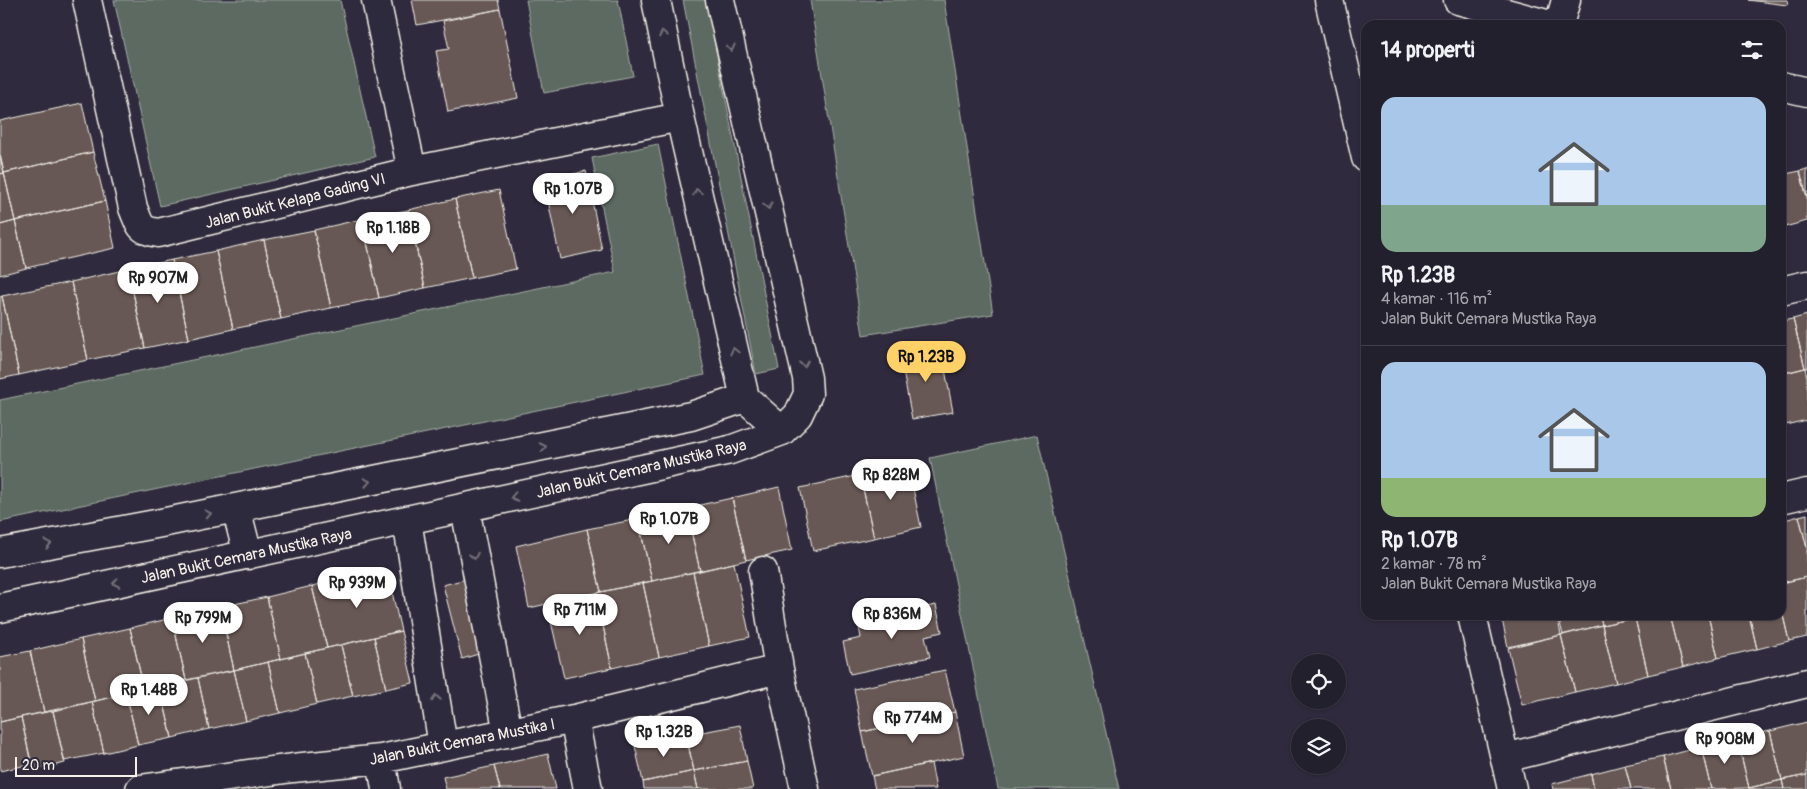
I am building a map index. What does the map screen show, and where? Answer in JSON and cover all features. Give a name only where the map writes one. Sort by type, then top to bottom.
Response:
[{"type":"street","name":"Jalan Bukit Kelapa Gading VI","points":[[87,0],[132,208],[140,225],[146,231],[158,233],[412,171],[680,117]]},
{"type":"street","points":[[376,0],[412,171]]},
{"type":"street","points":[[656,0],[680,117],[746,398],[782,431],[798,415],[808,394],[807,378],[720,0]]},
{"type":"street","points":[[1329,0],[1361,137]]},
{"type":"street","points":[[1458,0],[1532,20]]},
{"type":"street","points":[[1560,20],[1566,0]]},
{"type":"street","points":[[1786,290],[1807,285]]},
{"type":"street","points":[[0,553],[236,508],[692,416],[746,398]]},
{"type":"street","name":"Jalan Bukit Cemara Mustika Raya","points":[[0,608],[730,450],[782,431]]},
{"type":"street","points":[[1786,498],[1807,494]]},
{"type":"street","points":[[236,508],[248,555]]},
{"type":"street","points":[[465,508],[508,733]]},
{"type":"street","points":[[407,520],[443,746]]},
{"type":"street","points":[[763,571],[779,669],[805,789]]},
{"type":"street","points":[[1473,620],[1512,789]]},
{"type":"street","name":"Jalan Bukit Cemara Mustika I","points":[[140,789],[292,768],[381,759],[574,719],[779,669]]},
{"type":"street","points":[[1505,758],[1807,683]]},
{"type":"street","points":[[574,719],[588,789]]},
{"type":"street","points":[[381,759],[386,789]]},
{"type":"green space","points":[[114,0],[340,0],[375,157],[160,206]]},
{"type":"green space","points":[[526,0],[618,0],[633,76],[544,93]]},
{"type":"green space","points":[[683,0],[706,0],[779,369],[756,374]]},
{"type":"green space","points":[[810,0],[944,0],[993,314],[863,335]]},
{"type":"green space","points":[[658,144],[705,375],[0,522],[0,400],[615,272],[592,158]]},
{"type":"green space","points":[[1037,435],[1119,789],[998,789],[930,458]]},
{"type":"building","points":[[412,0],[498,0],[500,9],[417,25]]},
{"type":"building","points":[[1748,0],[1788,0],[1787,5]]},
{"type":"building","points":[[500,9],[518,98],[448,112],[436,51],[449,49],[443,21]]},
{"type":"building","points":[[82,103],[93,152],[4,173],[0,155],[0,121]]},
{"type":"building","points":[[93,152],[105,201],[15,221],[4,173]]},
{"type":"building","points":[[0,155],[4,173],[0,174]]},
{"type":"building","points":[[1807,169],[1807,198],[1800,171]]},
{"type":"building","points":[[586,171],[602,250],[560,259],[544,181]]},
{"type":"building","points":[[1800,171],[1807,198],[1807,221],[1786,227],[1786,174]]},
{"type":"building","points":[[4,173],[15,221],[0,225],[0,174]]},
{"type":"building","points":[[499,190],[516,269],[472,278],[455,199]]},
{"type":"building","points":[[455,199],[472,278],[425,288],[408,210]]},
{"type":"building","points":[[105,201],[115,248],[26,268],[15,221]]},
{"type":"building","points":[[408,210],[425,288],[379,298],[362,219]]},
{"type":"building","points":[[362,219],[379,298],[331,308],[314,230]]},
{"type":"building","points":[[15,221],[26,268],[0,275],[0,225]]},
{"type":"building","points":[[314,230],[331,308],[281,319],[264,240]]},
{"type":"building","points":[[264,240],[281,319],[233,329],[216,251]]},
{"type":"building","points":[[216,251],[233,329],[189,339],[172,260]]},
{"type":"building","points":[[172,260],[189,339],[145,348],[128,269]]},
{"type":"building","points":[[128,269],[145,348],[88,360],[71,282]]},
{"type":"building","points":[[71,282],[88,360],[19,375],[2,296]]},
{"type":"building","points":[[2,296],[19,375],[0,379],[0,297]]},
{"type":"building","points":[[1807,315],[1807,368],[1805,368],[1793,319]]},
{"type":"building","points":[[1793,319],[1805,368],[1786,373],[1786,320]]},
{"type":"building","points":[[941,348],[953,412],[912,419],[900,355]]},
{"type":"building","points":[[1805,368],[1807,377],[1807,420],[1786,425],[1786,373]]},
{"type":"building","points":[[908,464],[921,527],[874,538],[860,475]]},
{"type":"building","points":[[860,475],[874,538],[813,551],[800,488]]},
{"type":"building","points":[[779,487],[792,550],[746,560],[732,498]]},
{"type":"building","points":[[732,498],[746,560],[700,571],[686,508]]},
{"type":"building","points":[[686,508],[700,571],[652,581],[638,519]]},
{"type":"building","points":[[1807,514],[1807,548],[1799,516]]},
{"type":"building","points":[[1799,516],[1807,548],[1807,577],[1786,582],[1786,520]]},
{"type":"building","points":[[638,519],[652,581],[601,592],[587,529]]},
{"type":"building","points":[[587,529],[601,592],[529,608],[516,546]]},
{"type":"building","points":[[734,563],[750,637],[709,646],[693,572]]},
{"type":"building","points":[[387,570],[401,631],[327,648],[312,586]]},
{"type":"building","points":[[693,572],[709,646],[659,657],[643,583]]},
{"type":"building","points":[[1807,577],[1807,637],[1789,641],[1784,620],[1786,620],[1786,582]]},
{"type":"building","points":[[466,579],[485,652],[462,659],[443,585]]},
{"type":"building","points":[[643,583],[659,657],[612,668],[596,593]]},
{"type":"building","points":[[312,586],[327,648],[281,659],[267,597]]},
{"type":"building","points":[[596,593],[612,668],[564,678],[547,604]]},
{"type":"building","points":[[267,597],[281,659],[234,670],[220,607]]},
{"type":"building","points":[[936,605],[942,632],[925,636],[930,657],[850,674],[843,642],[861,638],[858,621]]},
{"type":"building","points":[[220,607],[234,670],[186,680],[172,618]]},
{"type":"building","points":[[172,618],[186,680],[144,690],[130,628]]},
{"type":"building","points":[[1502,620],[1558,620],[1561,635],[1508,647]]},
{"type":"building","points":[[1559,620],[1601,620],[1602,625],[1563,635]]},
{"type":"building","points":[[1601,620],[1626,620],[1602,625]]},
{"type":"building","points":[[1635,620],[1671,620],[1683,667],[1648,675]]},
{"type":"building","points":[[1635,620],[1648,675],[1616,683],[1602,625]]},
{"type":"building","points":[[1671,620],[1709,620],[1718,658],[1683,667]]},
{"type":"building","points":[[1709,620],[1750,620],[1757,649],[1718,658]]},
{"type":"building","points":[[1750,620],[1784,620],[1789,641],[1757,649]]},
{"type":"building","points":[[1602,625],[1616,683],[1575,692],[1561,635]]},
{"type":"building","points":[[130,628],[144,690],[95,701],[81,639]]},
{"type":"building","points":[[401,631],[413,683],[386,689],[374,637]]},
{"type":"building","points":[[1561,635],[1575,692],[1522,705],[1508,648]]},
{"type":"building","points":[[374,637],[386,689],[353,696],[341,645]]},
{"type":"building","points":[[81,639],[95,701],[44,712],[30,651]]},
{"type":"building","points":[[341,645],[353,696],[317,704],[305,653]]},
{"type":"building","points":[[30,651],[44,712],[0,722],[0,657]]},
{"type":"building","points":[[305,653],[317,704],[280,713],[268,662]]},
{"type":"building","points":[[268,662],[280,713],[246,721],[234,670]]},
{"type":"building","points":[[234,670],[246,721],[209,729],[198,678]]},
{"type":"building","points":[[945,670],[955,712],[862,732],[854,689]]},
{"type":"building","points":[[198,678],[209,729],[172,738],[160,686]]},
{"type":"building","points":[[160,686],[172,738],[138,745],[126,693]]},
{"type":"building","points":[[126,693],[138,745],[104,753],[92,702]]},
{"type":"building","points":[[92,702],[104,753],[64,761],[53,711]]},
{"type":"building","points":[[53,711],[65,763],[33,770],[21,717]]},
{"type":"building","points":[[955,712],[964,756],[872,776],[862,732]]},
{"type":"building","points":[[21,717],[31,764],[0,771],[0,722]]},
{"type":"building","points":[[1807,722],[1807,775],[1782,780],[1770,731]]},
{"type":"building","points":[[740,725],[747,761],[694,771],[686,735]]},
{"type":"building","points":[[1770,731],[1782,780],[1749,788],[1737,738]]},
{"type":"building","points":[[686,735],[694,771],[643,782],[635,746]]},
{"type":"building","points":[[1737,738],[1749,788],[1711,789],[1701,747]]},
{"type":"building","points":[[1701,747],[1711,789],[1671,789],[1663,757]]},
{"type":"building","points":[[548,754],[556,789],[500,789],[494,766]]},
{"type":"building","points":[[1663,757],[1671,789],[1631,789],[1625,765]]},
{"type":"building","points":[[747,761],[753,789],[698,789],[694,771]]},
{"type":"building","points":[[931,763],[936,789],[875,789],[872,776]]},
{"type":"building","points":[[1625,765],[1631,789],[1594,789],[1591,774]]},
{"type":"building","points":[[494,766],[500,789],[446,789],[443,777]]},
{"type":"building","points":[[694,771],[698,789],[644,789],[643,782]]},
{"type":"building","points":[[1591,774],[1594,789],[1553,789],[1552,784]]},
{"type":"building","points":[[1807,775],[1807,789],[1784,789],[1782,780]]},
{"type":"building","points":[[1782,780],[1784,789],[1749,789],[1749,788]]}]
